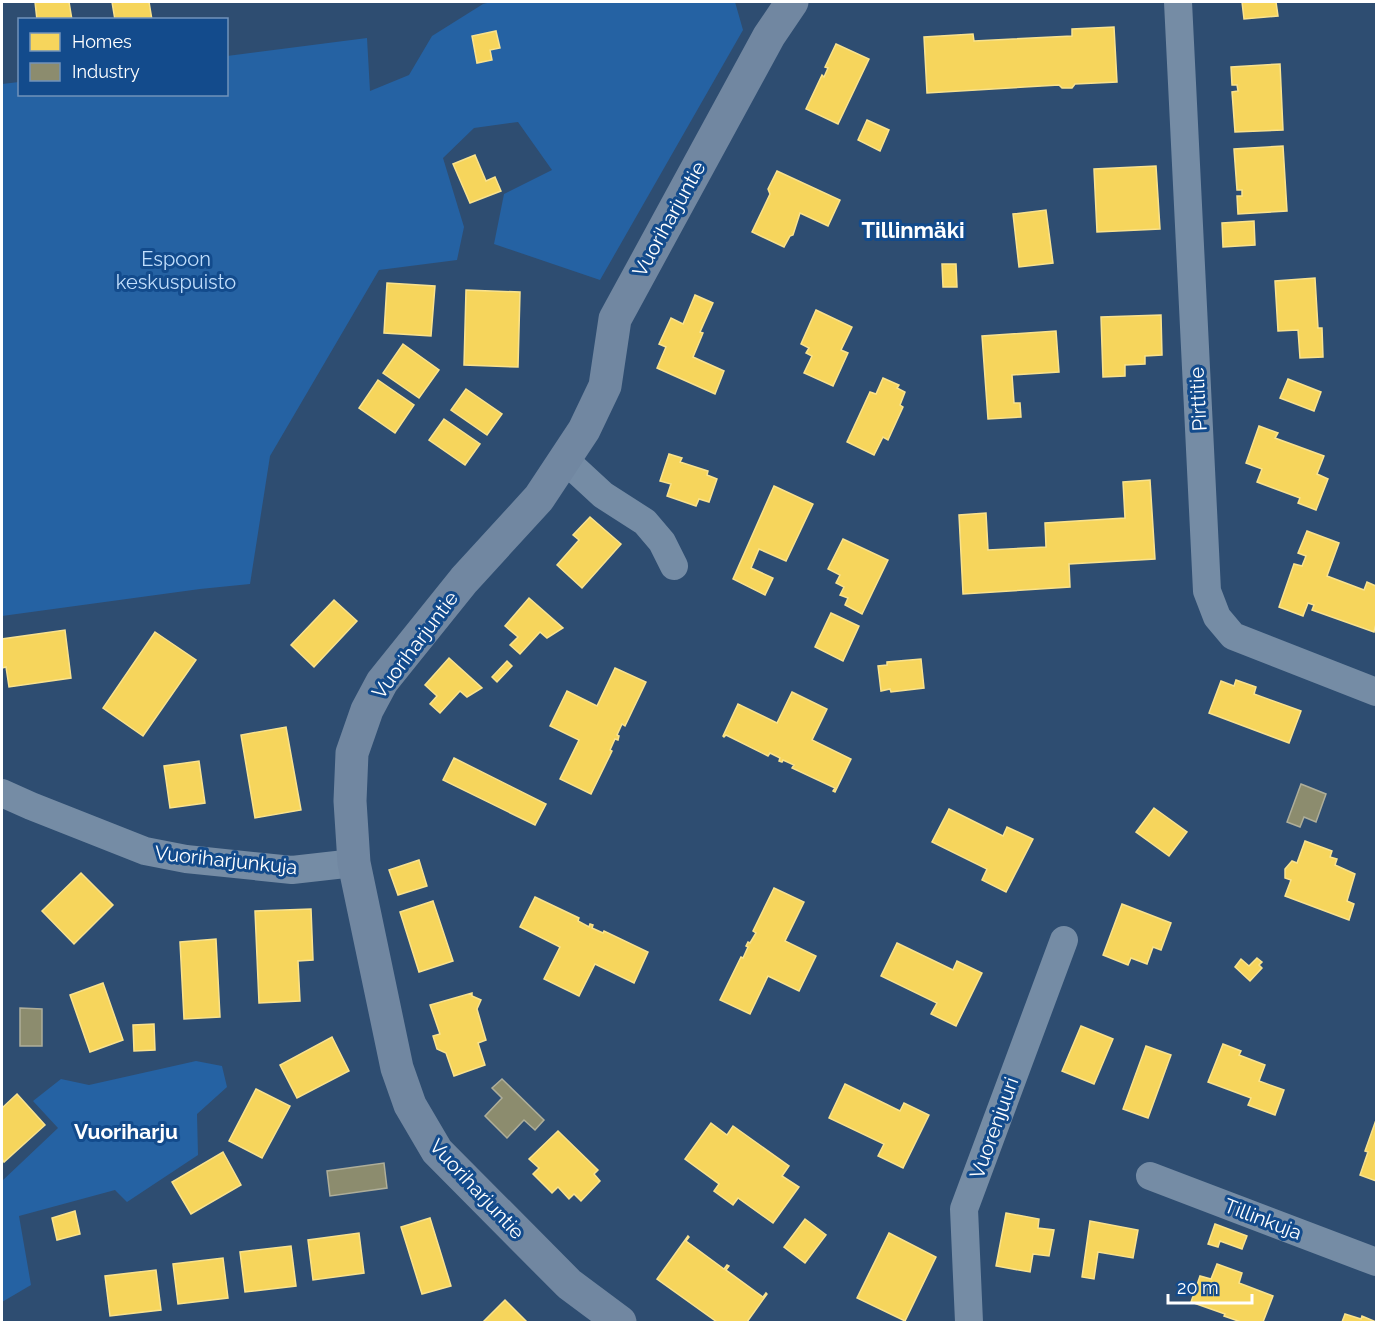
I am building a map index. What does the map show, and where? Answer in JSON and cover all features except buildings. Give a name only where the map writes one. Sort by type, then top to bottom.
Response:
[{"type":"street","name":"Vuoriharjuntie","points":[[620,1323],[569,1284],[437,1151],[410,1105],[397,1068],[354,863],[350,801],[351,753],[367,710],[382,682],[465,580],[539,498],[584,430],[605,386],[615,319],[769,36],[792,2]]},
{"type":"street","name":"Pirttitie","points":[[1178,2],[1207,591],[1217,617],[1233,636],[1377,692]]},
{"type":"street","points":[[564,459],[603,495],[645,522],[662,542],[674,566]]},
{"type":"street","name":"Vuoriharjunkuja","points":[[2,793],[145,851],[186,859],[292,870],[354,863]]},
{"type":"street","name":"Vuorenjuuri","points":[[969,1323],[964,1209],[1065,940]]},
{"type":"street","name":"Tillinkuja","points":[[1150,1176],[1377,1262]]},
{"type":"green space","name":"Espoon keskuspuisto","points":[[491,2],[735,2],[743,30],[600,280],[494,244],[504,194],[552,170],[518,122],[474,128],[443,158],[464,227],[457,260],[379,270],[270,456],[250,584],[2,616],[2,84],[18,82],[18,96],[228,96],[228,56],[367,38],[370,91],[409,75],[432,36],[483,4]]},
{"type":"green space","points":[[196,1061],[222,1066],[227,1087],[197,1114],[198,1155],[127,1202],[115,1190],[19,1216],[31,1285],[2,1302],[2,1181],[58,1128],[33,1101],[61,1079],[89,1085]]},
{"type":"district","name":"Tillinmäki","points":[[913,230]]},
{"type":"district","name":"Vuoriharju","points":[[126,1132]]}]
